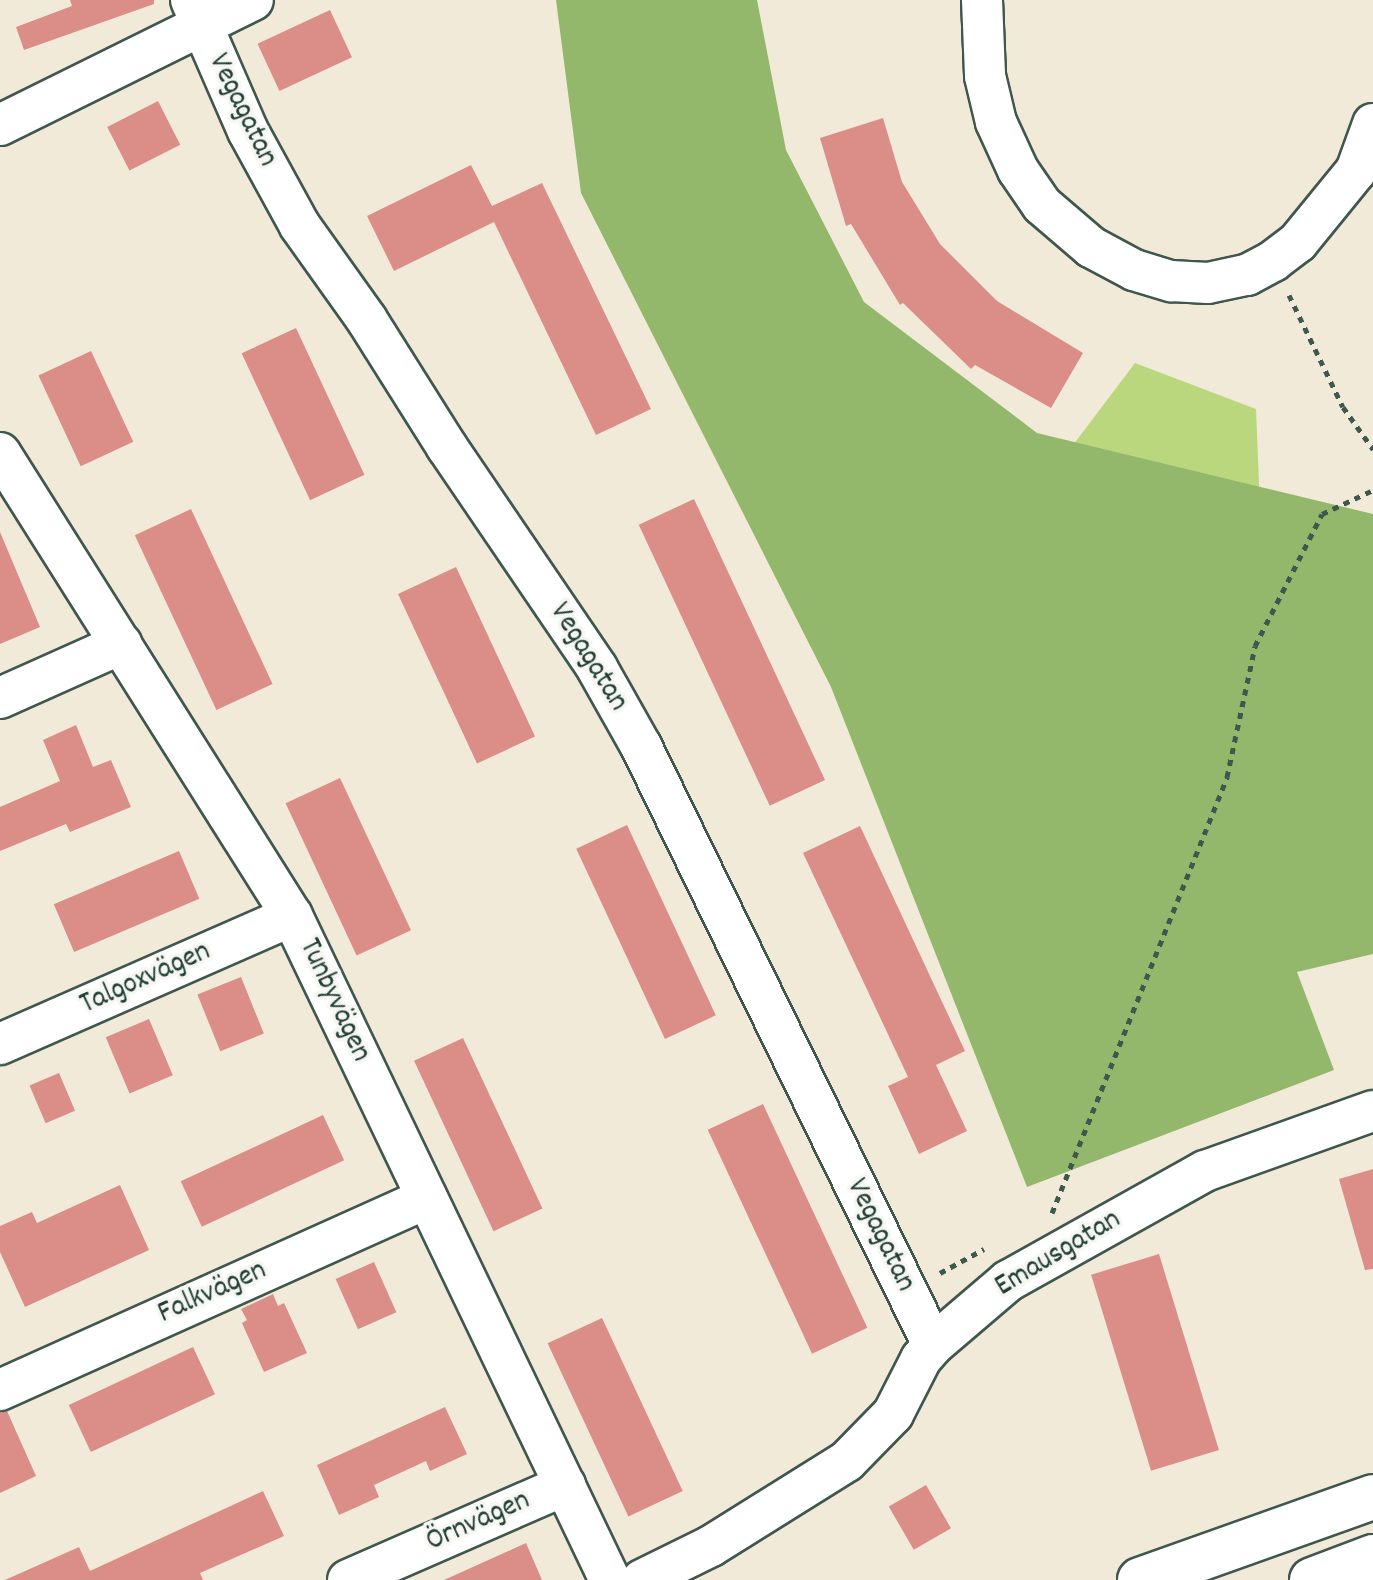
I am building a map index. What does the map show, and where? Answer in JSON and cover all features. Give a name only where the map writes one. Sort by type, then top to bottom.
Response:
[{"type":"highway","points":[[1140,1580],[1373,1497]]},
{"type":"highway","points":[[1312,1580],[1373,1557]]},
{"type":"street","points":[[0,125],[196,13],[253,0]]},
{"type":"street","points":[[982,0],[985,76],[996,122],[1018,170],[1042,205],[1091,247],[1134,270],[1171,281],[1208,283],[1247,275],[1273,261],[1298,242],[1356,171],[1373,124]]},
{"type":"street","name":"Vegagatan","points":[[196,13],[248,131],[300,226],[367,320],[447,447],[597,668],[634,733],[933,1345]]},
{"type":"street","name":"Tunbyvägen","points":[[0,453],[292,916],[610,1580]]},
{"type":"street","points":[[0,698],[121,644]]},
{"type":"street","name":"Talgoxvägen","points":[[0,1044],[292,916]]},
{"type":"street","name":"Emausgatan","points":[[642,1580],[711,1546],[847,1461],[893,1414],[921,1359],[933,1345],[1008,1281],[1205,1171],[1373,1111]]},
{"type":"street","name":"Falkvägen","points":[[0,1390],[427,1198]]},
{"type":"street","name":"Örnvägen","points":[[348,1580],[565,1485]]},
{"type":"path","points":[[1273,261],[1343,407],[1373,449]]},
{"type":"path","points":[[1052,1213],[1227,777],[1255,646],[1322,514],[1373,490]]},
{"type":"green space","points":[[556,0],[757,0],[786,150],[864,302],[1037,433],[1373,514],[1373,954],[1297,972],[1334,1070],[1027,1187],[831,687],[581,193]]},
{"type":"green space","points":[[1135,363],[1256,409],[1261,533],[1064,457]]},
{"type":"building","points":[[70,0],[154,0],[154,4],[24,50],[16,27],[72,6]]},
{"type":"building","points":[[330,10],[352,57],[279,91],[257,44]]},
{"type":"building","points":[[158,101],[180,145],[129,171],[107,127]]},
{"type":"building","points":[[883,118],[902,182],[940,244],[997,301],[1083,353],[1051,408],[975,365],[971,369],[903,303],[900,305],[851,224],[846,226],[820,138]]},
{"type":"building","points":[[471,165],[492,206],[542,183],[651,409],[596,435],[494,222],[394,271],[367,216]]},
{"type":"building","points":[[296,328],[364,475],[310,500],[242,353]]},
{"type":"building","points":[[91,351],[133,442],[81,466],[38,376]]},
{"type":"building","points":[[694,499],[825,780],[770,806],[639,525]]},
{"type":"building","points":[[191,509],[273,684],[216,710],[135,535]]},
{"type":"building","points":[[0,532],[40,627],[0,644]]},
{"type":"building","points":[[456,567],[535,736],[477,764],[398,594]]},
{"type":"building","points":[[76,725],[93,767],[111,760],[131,807],[70,832],[66,824],[0,851],[0,807],[60,781],[43,740]]},
{"type":"building","points":[[340,778],[411,930],[357,956],[286,803]]},
{"type":"building","points":[[627,825],[716,1015],[665,1039],[576,849]]},
{"type":"building","points":[[860,826],[965,1051],[936,1065],[967,1131],[919,1154],[888,1086],[908,1077],[803,853]]},
{"type":"building","points":[[179,851],[199,899],[74,952],[54,904]]},
{"type":"building","points":[[241,977],[264,1034],[220,1051],[197,995]]},
{"type":"building","points":[[149,1019],[173,1075],[130,1094],[106,1037]]},
{"type":"building","points":[[463,1038],[542,1208],[494,1231],[414,1061]]},
{"type":"building","points":[[59,1073],[75,1111],[46,1123],[30,1086]]},
{"type":"building","points":[[763,1104],[867,1328],[812,1354],[708,1130]]},
{"type":"building","points":[[323,1115],[344,1160],[202,1227],[181,1181]]},
{"type":"building","points":[[1373,1169],[1373,1269],[1365,1270],[1339,1179]]},
{"type":"building","points":[[120,1185],[149,1250],[25,1307],[0,1252],[0,1226],[32,1212],[37,1223]]},
{"type":"building","points":[[1159,1254],[1219,1450],[1151,1471],[1091,1275]]},
{"type":"building","points":[[374,1262],[396,1312],[358,1329],[336,1279]]},
{"type":"building","points":[[273,1294],[278,1306],[284,1303],[307,1353],[264,1372],[242,1323],[247,1320],[241,1309]]},
{"type":"building","points":[[602,1318],[683,1491],[628,1516],[548,1343]]},
{"type":"building","points":[[193,1347],[215,1394],[91,1452],[69,1405]]},
{"type":"building","points":[[445,1407],[467,1454],[430,1471],[426,1461],[374,1485],[379,1497],[339,1515],[317,1465]]},
{"type":"building","points":[[7,1411],[36,1476],[0,1493],[0,1413]]},
{"type":"building","points":[[926,1485],[951,1528],[914,1550],[889,1506]]},
{"type":"building","points":[[263,1491],[284,1536],[200,1573],[203,1580],[5,1580],[79,1547],[90,1571]]},
{"type":"building","points":[[526,1543],[542,1580],[444,1580],[513,1549]]}]
